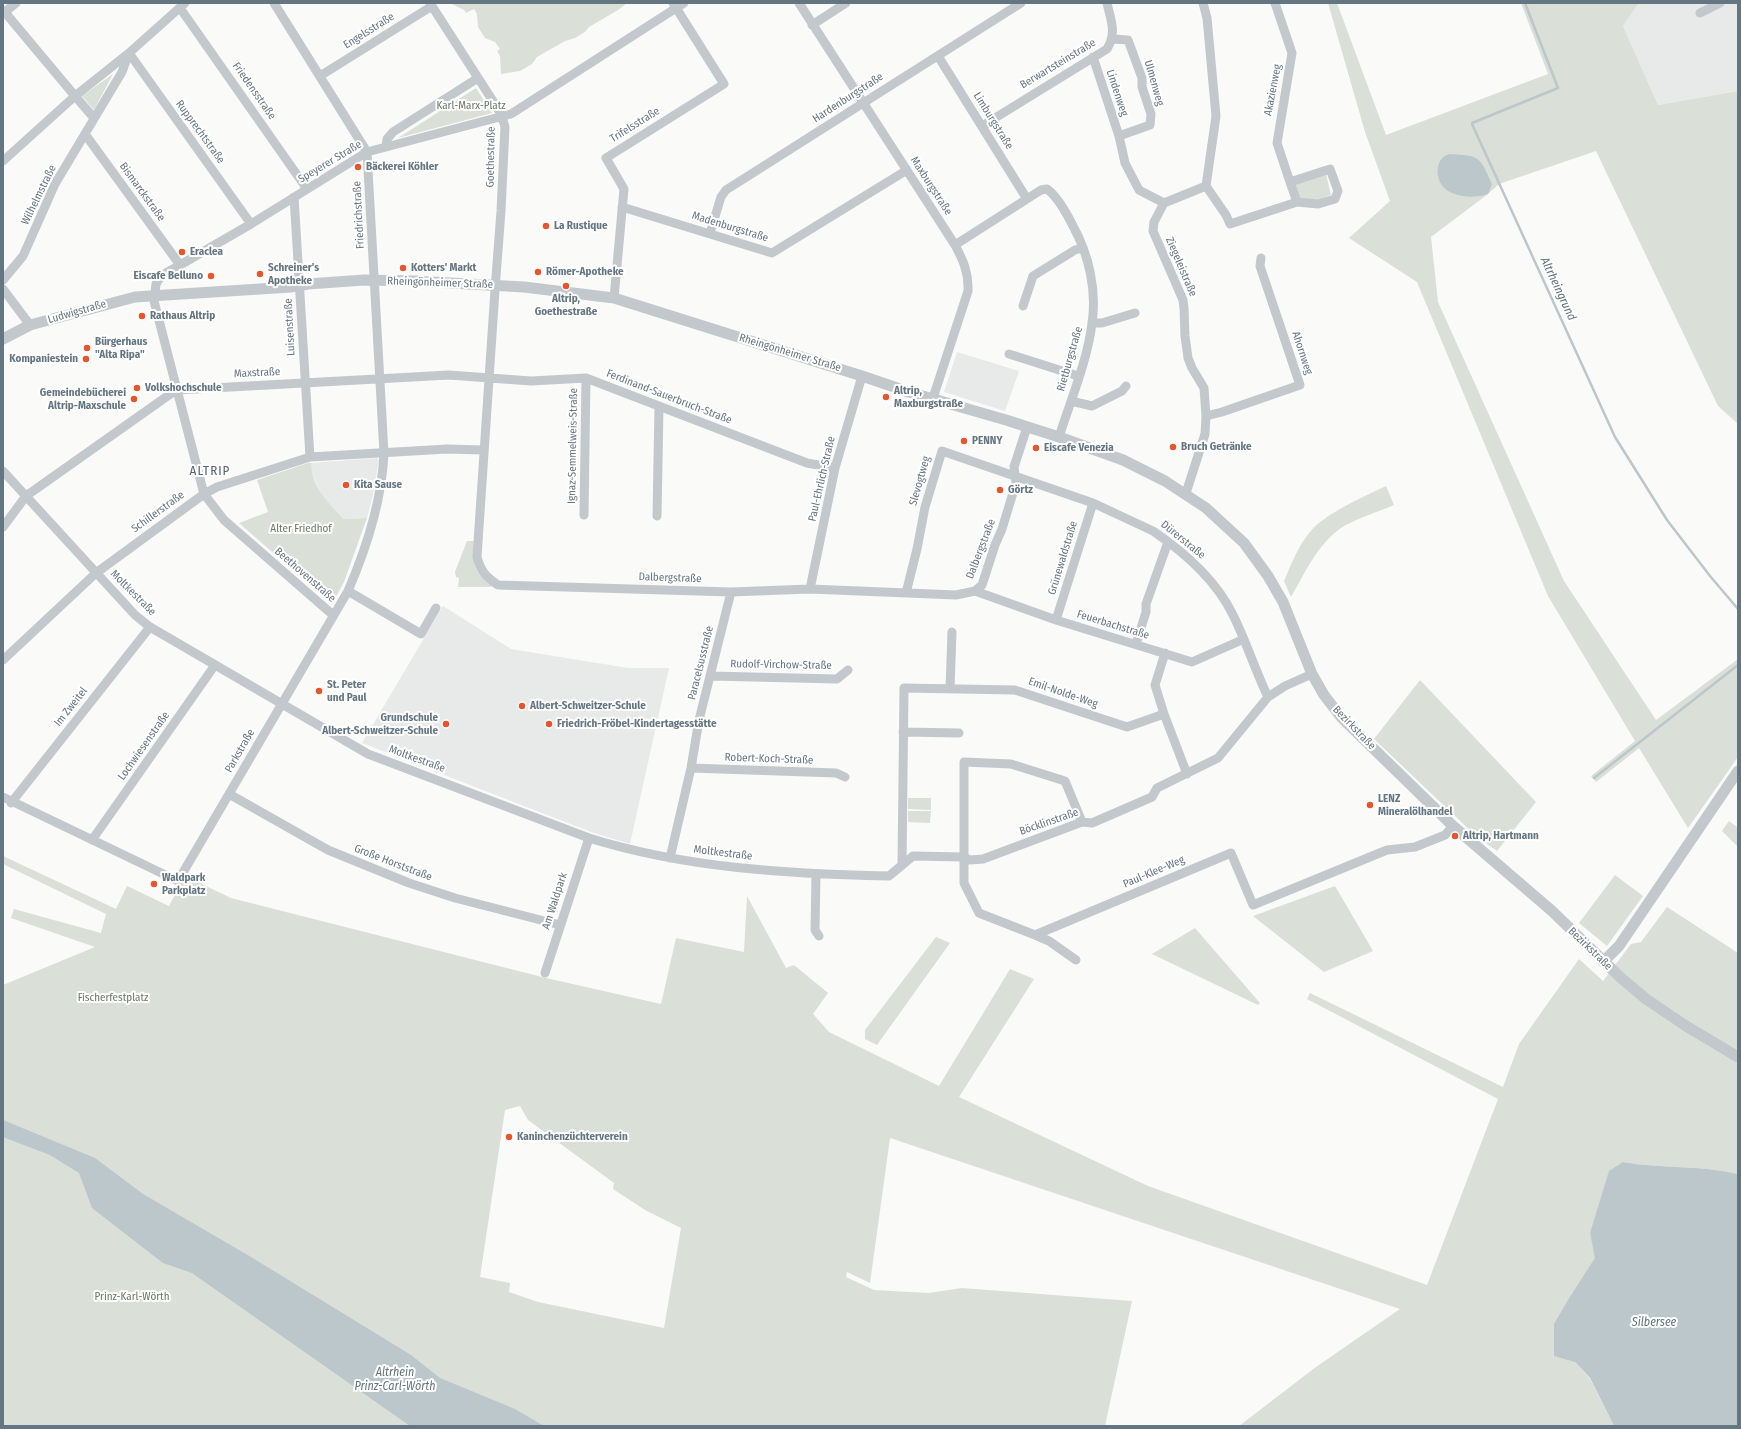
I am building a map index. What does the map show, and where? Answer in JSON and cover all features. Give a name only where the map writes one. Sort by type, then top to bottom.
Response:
[{"type":"street","points":[[16,3],[4,11],[94,118]]},
{"type":"street","name":"Friedrichstraße","points":[[274,3],[367,152],[384,453]]},
{"type":"street","name":"Speyerer Straße","points":[[154,295],[156,284],[161,276],[251,224],[367,152],[511,114],[674,6],[684,3]]},
{"type":"street","name":"Maxburgstraße","points":[[799,3],[964,262],[968,280],[968,291],[932,398]]},
{"type":"street","points":[[812,25],[846,3]]},
{"type":"street","name":"Hardenburgstraße","points":[[710,233],[721,197],[726,190],[1021,3]]},
{"type":"street","points":[[1107,3],[1113,30],[1113,39]]},
{"type":"street","points":[[1202,3],[1207,18],[1216,116],[1206,186],[1226,215],[1230,224],[1297,202],[1318,204],[1335,199],[1338,192],[1330,169],[1290,182]]},
{"type":"street","name":"Akazienweg","points":[[1275,3],[1292,53],[1277,143],[1297,202]]},
{"type":"street","points":[[1700,13],[1720,3]]},
{"type":"street","name":"Engelsstraße","points":[[320,76],[431,4]]},
{"type":"street","name":"Goethestraße","points":[[431,4],[502,117],[505,127],[495,285]]},
{"type":"street","name":"Wilhelmstraße","points":[[3,161],[75,96],[129,53],[182,5]]},
{"type":"street","name":"Friedensstraße","points":[[182,5],[308,189]]},
{"type":"street","name":"Trifelsstraße","points":[[614,298],[624,189],[606,158],[724,84],[674,6]]},
{"type":"street","name":"Berwartsteinstraße","points":[[982,126],[1107,49],[1113,39]]},
{"type":"street","name":"Ulmenweg","points":[[1113,39],[1128,40],[1142,78],[1142,87],[1150,114],[1150,125],[1119,136]]},
{"type":"street","name":"Wilhelmstraße","points":[[3,280],[23,256],[55,184],[122,72],[129,53]]},
{"type":"street","name":"Rupprechtstraße","points":[[129,53],[251,224]]},
{"type":"street","name":"Limburgstraße","points":[[938,56],[1027,199]]},
{"type":"street","name":"Lindenweg","points":[[1093,57],[1119,136]]},
{"type":"street","points":[[386,146],[387,139],[393,132],[478,78]]},
{"type":"street","name":"Bismarckstraße","points":[[85,134],[180,265]]},
{"type":"street","points":[[1119,136],[1125,163],[1139,190],[1164,203],[1206,186]]},
{"type":"street","name":"Madenburgstraße","points":[[622,207],[772,253],[906,170]]},
{"type":"street","name":"Rietburgstraße","points":[[954,245],[1041,190],[1047,189],[1050,192],[1070,220],[1083,248],[1091,277],[1093,299],[1092,323],[1071,401],[1059,437]]},
{"type":"street","name":"Luisenstraße","points":[[294,197],[310,457]]},
{"type":"street","name":"Ziegeleistraße","points":[[1164,203],[1154,222],[1153,231],[1183,300],[1188,358],[1204,388],[1206,416],[1205,434],[1186,493]]},
{"type":"street","points":[[1023,306],[1033,276],[1075,250],[1083,248]]},
{"type":"street","name":"Ahornweg","points":[[1206,416],[1222,412],[1300,385],[1260,266],[1261,258]]},
{"type":"street","name":"Rheingönheimer Straße","points":[[154,295],[300,286],[364,280],[495,285],[614,298],[909,392],[1059,437],[1123,460],[1148,472],[1186,493],[1227,525],[1244,543],[1268,576],[1283,602],[1312,674]]},
{"type":"street","name":"Dalbergstraße","points":[[495,285],[477,557],[480,568],[486,576],[498,585],[731,592],[810,589],[956,595],[974,591],[982,585],[995,545],[1002,529],[1016,483],[1014,467],[1027,427]]},
{"type":"street","points":[[3,289],[30,325]]},
{"type":"street","name":"Ludwigstraße","points":[[3,339],[30,325],[118,300],[154,295]]},
{"type":"street","name":"Beethovenstraße","points":[[154,295],[154,301],[176,390],[204,494],[224,520],[334,615]]},
{"type":"street","points":[[1092,323],[1102,323],[1135,313]]},
{"type":"street","points":[[1008,354],[1078,376]]},
{"type":"street","name":"Maxstraße","points":[[176,390],[450,375],[489,378]]},
{"type":"street","name":"Paul-Ehrlich-Straße","points":[[810,589],[835,468],[862,376]]},
{"type":"street","name":"Ferdinand-Sauerbruch-Straße","points":[[489,378],[531,381],[586,378],[807,463],[835,468]]},
{"type":"street","name":"Ignaz-Semmelweis-Straße","points":[[584,515],[586,378]]},
{"type":"street","points":[[1071,401],[1086,406],[1092,406],[1122,391],[1126,386]]},
{"type":"street","points":[[3,527],[26,496],[176,390]]},
{"type":"street","points":[[657,516],[659,406]]},
{"type":"street","name":"Schillerstraße","points":[[5,655],[96,573],[217,486],[310,457],[447,449],[484,450]]},
{"type":"street","name":"Slevogtweg","points":[[906,593],[917,549],[925,507],[942,451],[1015,475]]},
{"type":"street","name":"Parkstraße","points":[[3,797],[11,803],[178,881],[348,591],[366,548],[377,509],[384,467],[384,453]]},
{"type":"street","name":"Moltkestraße","points":[[3,471],[96,573],[136,615],[150,627],[368,754],[588,838],[619,847],[670,858],[754,869],[816,875]]},
{"type":"street","name":"Dürerstraße","points":[[1015,475],[1093,503],[1153,531],[1208,576],[1233,613],[1256,672],[1268,697]]},
{"type":"street","name":"Grünewaldstraße","points":[[1056,620],[1093,503]]},
{"type":"street","points":[[1136,644],[1146,612],[1146,604],[1168,542]]},
{"type":"street","points":[[348,591],[421,634],[436,608]]},
{"type":"street","name":"Feuerbachstraße","points":[[974,591],[1056,620],[1192,662],[1244,639]]},
{"type":"street","name":"Paracelsusstraße","points":[[670,858],[691,768],[699,720],[731,592]]},
{"type":"street","name":"Im Zweitel","points":[[11,803],[150,627]]},
{"type":"street","points":[[950,689],[952,632]]},
{"type":"street","points":[[1165,653],[1155,685],[1164,714],[1187,774]]},
{"type":"street","name":"Lochwiesenstraße","points":[[92,840],[215,665]]},
{"type":"street","name":"Rudolf-Virchow-Straße","points":[[710,676],[837,679],[848,670]]},
{"type":"street","name":"Böcklinstraße","points":[[816,875],[888,876],[913,856],[963,857],[970,860],[982,859],[1082,822],[1092,823],[1152,797],[1157,788],[1218,758],[1268,697],[1285,686],[1312,674]]},
{"type":"street","name":"Bezirkstraße","points":[[1312,674],[1324,695],[1341,717],[1454,826],[1552,911],[1603,962],[1646,999],[1686,1026],[1738,1057]]},
{"type":"street","name":"Emil-Nolde-Weg","points":[[902,865],[904,688],[1015,690],[1127,728],[1164,714]]},
{"type":"street","points":[[903,732],[959,733]]},
{"type":"street","points":[[1076,960],[1049,941],[979,913],[964,883],[964,762],[1011,764],[1065,781],[1082,822]]},
{"type":"street","name":"Robert-Koch-Straße","points":[[691,768],[836,773],[845,777]]},
{"type":"street","points":[[1603,962],[1619,946],[1738,771]]},
{"type":"street","name":"Große Horststraße","points":[[229,794],[328,850],[409,883],[455,898],[560,925]]},
{"type":"street","name":"Paul-Klee-Weg","points":[[1035,935],[1231,853],[1253,905],[1387,850],[1415,847],[1445,835],[1454,826]]},
{"type":"street","name":"Am Waldpark","points":[[545,973],[588,838]]},
{"type":"street","points":[[816,875],[815,930],[819,936]]},
{"type":"shaded area","points":[[1639,3],[1738,3],[1738,91],[1658,105],[1623,26]]},
{"type":"shaded area","points":[[957,352],[1019,371],[1005,411],[944,392]]},
{"type":"shaded area","name":"Kita Sause","points":[[377,458],[379,460],[373,495],[367,518],[344,519],[324,499],[311,472],[311,463]]},
{"type":"shaded area","name":"Albert-Schweitzer-Schule","points":[[443,606],[511,649],[628,668],[669,668],[630,844],[591,832],[362,743]]},
{"type":"green space","points":[[450,3],[627,3],[589,27],[585,32],[575,38],[565,41],[537,57],[532,64],[520,71],[501,74],[500,56],[497,51],[500,49],[495,42],[485,38],[478,27],[477,14],[474,9],[466,13],[464,10]]},
{"type":"green space","points":[[1328,3],[1337,3],[1386,135],[1548,74],[1521,3],[1639,3],[1623,26],[1658,105],[1738,91],[1738,424],[1718,406],[1596,151],[1499,184],[1431,237],[1438,302],[1564,581],[1656,720],[1738,659],[1738,757],[1688,828],[1639,748],[1596,782],[1591,776],[1635,741],[1548,596],[1417,282],[1349,238],[1390,201],[1365,132]]},
{"type":"green space","points":[[113,74],[94,110],[82,96]]},
{"type":"green space","name":"Karl-Marx-Platz","points":[[476,88],[492,113],[398,138]]},
{"type":"green space","points":[[1326,174],[1331,195],[1312,202],[1297,200],[1292,183]]},
{"type":"green space","name":"Alter Friedhof","points":[[311,463],[317,487],[344,519],[367,518],[344,582],[334,600],[311,586],[239,523],[268,512],[257,480]]},
{"type":"green space","points":[[1386,486],[1394,505],[1352,522],[1341,528],[1333,535],[1318,551],[1291,597],[1284,581],[1298,549],[1310,532],[1316,525],[1335,512]]},
{"type":"green space","points":[[467,541],[474,541],[475,566],[477,571],[485,581],[491,585],[491,587],[458,587],[459,578],[456,577],[455,572]]},
{"type":"green space","points":[[1420,680],[1536,802],[1497,851],[1476,836],[1374,739]]},
{"type":"green space","points":[[908,798],[931,798],[931,810],[908,809]]},
{"type":"green space","points":[[908,811],[931,811],[930,823],[908,822]]},
{"type":"green space","points":[[1729,821],[1738,828],[1738,847],[1722,831]]},
{"type":"green space","points":[[3,856],[116,909],[127,886],[169,906],[185,876],[231,898],[546,978],[661,1004],[676,938],[744,952],[747,896],[786,968],[794,965],[828,993],[813,1014],[829,1032],[939,1086],[1010,969],[1034,979],[959,1097],[1148,1186],[1427,1285],[1498,1099],[1307,999],[1310,993],[1503,1087],[1519,1044],[1579,959],[1603,981],[1631,944],[1641,942],[1667,907],[1738,953],[1738,1174],[1710,1169],[1652,1166],[1623,1162],[1590,1233],[1596,1258],[1571,1295],[1575,1362],[1590,1379],[1614,1426],[1239,1426],[1316,1367],[1400,1309],[890,1138],[870,1283],[847,1272],[846,1277],[874,1290],[929,1293],[962,1288],[1132,1301],[1105,1426],[3,1426],[3,985],[95,947],[11,918],[14,909],[101,933],[106,914],[3,864]],"holes":[[[520,1106],[528,1120],[614,1183],[613,1189],[645,1210],[681,1228],[664,1328],[538,1302],[509,1292],[510,1283],[480,1277],[505,1110]]]},
{"type":"green space","points":[[1615,875],[1643,896],[1607,946],[1579,923]]},
{"type":"green space","points":[[1335,886],[1373,951],[1324,972],[1253,916]]},
{"type":"green space","points":[[1195,928],[1260,1003],[1258,1005],[1152,954]]},
{"type":"green space","points":[[936,937],[950,943],[877,1045],[865,1039],[865,1030]]},
{"type":"water","points":[[1449,154],[1467,155],[1481,162],[1492,184],[1488,194],[1473,197],[1457,195],[1448,191],[1440,183],[1438,177],[1438,166],[1440,161]]},
{"type":"water","name":"Altrhein Prinz-Carl-Wörth","points":[[3,1120],[95,1158],[143,1194],[251,1257],[411,1355],[440,1378],[515,1409],[544,1426],[410,1426],[192,1273],[163,1263],[92,1208],[79,1173],[50,1155],[3,1137]]},
{"type":"water","name":"Silbersee","points":[[1623,1162],[1652,1166],[1710,1169],[1738,1174],[1738,1426],[1614,1426],[1590,1378],[1575,1362],[1554,1356],[1554,1324],[1595,1258],[1590,1233],[1609,1171]]},
{"type":"waterway","name":"Altrheingrund","points":[[1525,3],[1558,88],[1472,124],[1615,437],[1667,520],[1710,576],[1738,609]]},
{"type":"waterway","points":[[1594,778],[1738,665]]},
{"type":"place","name":"Bäckerei Köhler","points":[[358,167]]},
{"type":"place","name":"La Rustique","points":[[546,226]]},
{"type":"place","name":"Eraclea","points":[[182,252]]},
{"type":"place","name":"Kotters' Markt","points":[[403,268]]},
{"type":"place","name":"Römer-Apotheke","points":[[538,272]]},
{"type":"place","name":"Schreiner's Apotheke","points":[[260,274]]},
{"type":"place","name":"Eiscafe Belluno","points":[[211,276]]},
{"type":"place","name":"Altrip, Goethestraße","points":[[566,286]]},
{"type":"place","name":"Rathaus Altrip","points":[[142,316]]},
{"type":"place","name":"Bürgerhaus \"Alta Ripa\"","points":[[87,348]]},
{"type":"place","name":"Kompaniestein","points":[[86,359]]},
{"type":"place","name":"Volkshochschule","points":[[137,388]]},
{"type":"place","name":"Altrip, Maxburgstraße","points":[[886,397]]},
{"type":"place","name":"Gemeindebücherei Altrip-Maxschule","points":[[134,399]]},
{"type":"place","name":"PENNY","points":[[964,441]]},
{"type":"place","name":"Bruch Getränke","points":[[1173,447]]},
{"type":"place","name":"Eiscafe Venezia","points":[[1036,448]]},
{"type":"place","name":"Kita Sause","points":[[346,485]]},
{"type":"place","name":"Görtz","points":[[1000,490]]},
{"type":"place","name":"St. Peter und Paul","points":[[319,691]]},
{"type":"place","name":"Albert-Schweitzer-Schule","points":[[522,706]]},
{"type":"place","name":"Grundschule Albert-Schweitzer-Schule","points":[[446,724]]},
{"type":"place","name":"Friedrich-Fröbel-Kindertagesstätte","points":[[549,724]]},
{"type":"place","name":"LENZ Mineralölhandel","points":[[1370,805]]},
{"type":"place","name":"Altrip, Hartmann","points":[[1455,836]]},
{"type":"place","name":"Waldpark Parkplatz","points":[[154,884]]},
{"type":"place","name":"Kaninchenzüchterverein","points":[[509,1137]]},
{"type":"district","name":"ALTRIP","points":[[210,471]]},
{"type":"park label","name":"Fischerfestplatz","points":[[113,998]]},
{"type":"park label","name":"Prinz-Karl-Wörth","points":[[132,1297]]}]
